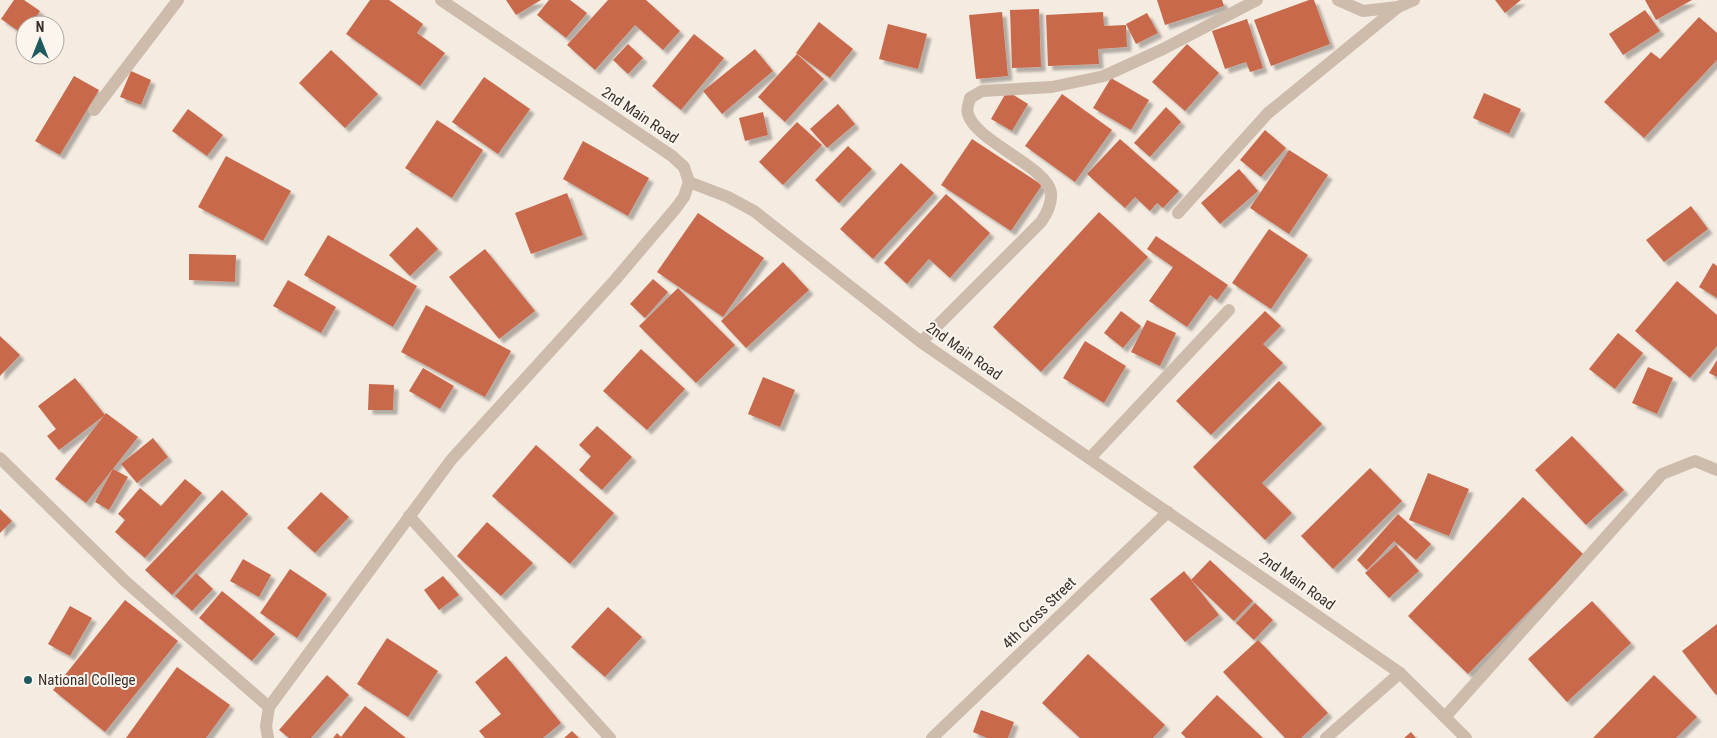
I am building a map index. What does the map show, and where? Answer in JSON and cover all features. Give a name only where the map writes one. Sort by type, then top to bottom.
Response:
[{"type":"street","points":[[94,110],[178,0]]},
{"type":"street","name":"2nd Main Road","points":[[441,0],[672,156],[684,167],[689,182],[728,196],[754,211],[921,342],[1400,673],[1466,738]]},
{"type":"street","points":[[921,342],[1041,222],[1050,206],[1051,191],[1041,176],[973,126],[967,112],[970,98],[982,91],[1052,87],[1104,76],[1257,0]]},
{"type":"street","points":[[1338,0],[1363,11],[1398,7]]},
{"type":"street","points":[[1178,213],[1268,113],[1398,7],[1414,0]]},
{"type":"street","points":[[268,738],[266,726],[269,707],[451,460],[614,280],[676,208],[684,197],[689,182]]},
{"type":"street","points":[[1090,458],[1229,310]]},
{"type":"street","points":[[0,458],[126,582],[269,707]]},
{"type":"street","points":[[1445,717],[1662,474],[1695,461],[1717,470]]},
{"type":"street","name":"4th Cross Street","points":[[932,738],[1168,512]]},
{"type":"street","points":[[409,516],[610,738]]},
{"type":"street","points":[[1326,738],[1400,673]]},
{"type":"building","points":[[14,0],[24,0],[40,11],[37,15],[15,15],[15,29],[1,19]]},
{"type":"building","points":[[370,0],[389,0],[423,24],[417,33],[445,53],[420,86],[346,34]]},
{"type":"building","points":[[506,0],[541,0],[516,15]]},
{"type":"building","points":[[549,0],[570,0],[587,13],[566,38],[537,15]]},
{"type":"building","points":[[608,0],[646,0],[680,31],[663,50],[635,25],[595,70],[567,45]]},
{"type":"building","points":[[1157,0],[1222,0],[1224,6],[1165,25]]},
{"type":"building","points":[[1309,0],[1314,0],[1330,44],[1271,66],[1254,20]]},
{"type":"building","points":[[1495,0],[1521,0],[1505,13]]},
{"type":"building","points":[[1645,0],[1692,0],[1656,20]]},
{"type":"building","points":[[1039,9],[1041,67],[1012,68],[1010,10]]},
{"type":"building","points":[[1645,10],[1660,31],[1623,55],[1609,34]]},
{"type":"building","points":[[1002,12],[1008,76],[976,79],[969,15]]},
{"type":"building","points":[[1103,12],[1104,26],[1126,25],[1127,47],[1098,49],[1099,64],[1048,66],[1046,15]]},
{"type":"building","points":[[1147,13],[1158,33],[1136,44],[1126,24]]},
{"type":"building","points":[[1699,17],[1717,33],[1717,60],[1644,138],[1604,102],[1651,52],[1660,59]]},
{"type":"building","points":[[1247,19],[1263,68],[1250,72],[1246,62],[1225,69],[1212,31]]},
{"type":"building","points":[[819,22],[853,49],[830,78],[796,53]]},
{"type":"building","points":[[888,24],[927,34],[918,69],[879,59]]},
{"type":"building","points":[[694,34],[724,58],[681,110],[652,86]]},
{"type":"building","points":[[628,44],[643,58],[628,74],[613,60]]},
{"type":"building","points":[[1187,44],[1219,73],[1185,111],[1152,82]]},
{"type":"building","points":[[755,49],[773,71],[722,114],[703,91]]},
{"type":"building","points":[[331,50],[378,94],[345,128],[299,83]]},
{"type":"building","points":[[797,54],[824,79],[785,122],[758,97]]},
{"type":"building","points":[[131,71],[151,80],[141,105],[120,97]]},
{"type":"building","points":[[74,76],[99,90],[60,155],[35,141]]},
{"type":"building","points":[[484,77],[530,109],[498,154],[452,122]]},
{"type":"building","points":[[1111,78],[1149,100],[1131,130],[1093,108]]},
{"type":"building","points":[[1007,91],[1028,104],[1012,131],[991,119]]},
{"type":"building","points":[[1484,93],[1521,109],[1509,134],[1473,118]]},
{"type":"building","points":[[1062,94],[1112,130],[1075,182],[1025,146]]},
{"type":"building","points":[[838,104],[855,124],[827,148],[810,129]]},
{"type":"building","points":[[1166,107],[1181,122],[1150,157],[1134,143]]},
{"type":"building","points":[[188,109],[223,135],[207,156],[172,131]]},
{"type":"building","points":[[763,112],[768,135],[745,141],[739,118]]},
{"type":"building","points":[[437,120],[483,150],[452,198],[405,168]]},
{"type":"building","points":[[797,122],[822,145],[783,185],[759,162]]},
{"type":"building","points":[[1265,130],[1286,148],[1261,177],[1240,160]]},
{"type":"building","points":[[972,139],[1042,185],[1011,231],[941,185]]},
{"type":"building","points":[[1120,139],[1179,191],[1163,208],[1157,203],[1150,211],[1135,197],[1125,208],[1087,174]]},
{"type":"building","points":[[583,141],[649,178],[628,216],[563,179]]},
{"type":"building","points":[[848,146],[872,169],[839,203],[815,180]]},
{"type":"building","points":[[1289,150],[1328,175],[1289,234],[1250,208]]},
{"type":"building","points":[[226,156],[291,191],[263,241],[198,207]]},
{"type":"building","points":[[901,163],[934,193],[873,259],[840,229]]},
{"type":"building","points":[[1239,169],[1258,191],[1220,224],[1201,203]]},
{"type":"building","points":[[567,193],[583,235],[531,254],[515,213]]},
{"type":"building","points":[[946,194],[990,233],[950,278],[929,259],[907,284],[884,263]]},
{"type":"building","points":[[1691,206],[1708,229],[1664,262],[1646,240]]},
{"type":"building","points":[[1099,212],[1148,257],[1041,372],[993,327]]},
{"type":"building","points":[[698,213],[764,258],[723,317],[657,272]]},
{"type":"building","points":[[417,227],[438,249],[410,276],[389,255]]},
{"type":"building","points":[[1269,229],[1308,255],[1271,309],[1232,283]]},
{"type":"building","points":[[328,235],[417,286],[393,327],[304,275]]},
{"type":"building","points":[[1156,236],[1228,285],[1217,300],[1210,295],[1187,327],[1149,301],[1173,267],[1147,249]]},
{"type":"building","points":[[485,249],[535,311],[499,339],[449,277]]},
{"type":"building","points":[[189,254],[236,255],[235,282],[189,280]]},
{"type":"building","points":[[783,262],[809,290],[746,348],[721,321]]},
{"type":"building","points":[[1713,263],[1717,266],[1717,298],[1699,287]]},
{"type":"building","points":[[653,279],[668,292],[645,318],[630,304]]},
{"type":"building","points":[[288,280],[336,307],[321,333],[273,306]]},
{"type":"building","points":[[1677,281],[1717,315],[1717,346],[1690,378],[1635,331]]},
{"type":"building","points":[[678,288],[735,345],[696,383],[639,326]]},
{"type":"building","points":[[426,305],[511,351],[485,397],[401,352]]},
{"type":"building","points":[[1121,311],[1141,326],[1123,348],[1104,333]]},
{"type":"building","points":[[1265,311],[1281,326],[1263,344],[1283,363],[1211,435],[1176,401]]},
{"type":"building","points":[[1147,320],[1176,333],[1160,366],[1131,352]]},
{"type":"building","points":[[1618,333],[1643,353],[1615,389],[1589,369]]},
{"type":"building","points":[[0,336],[20,355],[0,376]]},
{"type":"building","points":[[1085,341],[1126,366],[1104,403],[1063,378]]},
{"type":"building","points":[[641,349],[685,389],[647,430],[603,391]]},
{"type":"building","points":[[1717,360],[1717,377],[1709,373]]},
{"type":"building","points":[[1648,367],[1673,378],[1657,414],[1632,403]]},
{"type":"building","points":[[423,368],[454,386],[440,409],[409,391]]},
{"type":"building","points":[[763,377],[795,390],[780,427],[748,414]]},
{"type":"building","points":[[75,378],[105,415],[59,450],[47,436],[56,429],[38,406]]},
{"type":"building","points":[[1279,381],[1322,424],[1262,483],[1292,513],[1265,540],[1193,467]]},
{"type":"building","points":[[369,384],[394,385],[393,410],[368,410]]},
{"type":"building","points":[[106,413],[138,437],[86,503],[55,479]]},
{"type":"building","points":[[597,426],[632,457],[602,490],[579,470],[591,456],[579,445]]},
{"type":"building","points":[[1572,436],[1624,490],[1586,525],[1535,470]]},
{"type":"building","points":[[153,438],[168,457],[137,483],[121,464]]},
{"type":"building","points":[[536,445],[614,513],[570,564],[492,496]]},
{"type":"building","points":[[1370,468],[1402,501],[1333,569],[1301,536]]},
{"type":"building","points":[[113,469],[128,477],[109,510],[95,502]]},
{"type":"building","points":[[1428,473],[1469,489],[1449,536],[1409,520]]},
{"type":"building","points":[[185,479],[202,493],[145,558],[115,532],[125,520],[118,514],[140,488],[161,506]]},
{"type":"building","points":[[222,490],[248,514],[172,595],[145,570]]},
{"type":"building","points":[[321,492],[349,517],[315,553],[287,528]]},
{"type":"building","points":[[1523,497],[1584,555],[1468,674],[1408,616]]},
{"type":"building","points":[[0,509],[12,521],[0,533]]},
{"type":"building","points":[[1398,514],[1431,544],[1416,560],[1394,541],[1367,570],[1357,560]]},
{"type":"building","points":[[487,522],[533,563],[501,596],[457,556]]},
{"type":"building","points":[[1396,545],[1419,571],[1389,598],[1365,573]]},
{"type":"building","points":[[243,559],[271,575],[259,597],[230,581]]},
{"type":"building","points":[[1210,560],[1253,601],[1234,621],[1191,580]]},
{"type":"building","points":[[290,569],[327,594],[297,638],[260,613]]},
{"type":"building","points":[[1184,571],[1219,615],[1185,642],[1150,599]]},
{"type":"building","points":[[196,573],[213,589],[192,611],[175,596]]},
{"type":"building","points":[[443,576],[459,595],[439,610],[424,590]]},
{"type":"building","points":[[222,591],[275,634],[252,661],[199,618]]},
{"type":"building","points":[[125,600],[178,641],[105,732],[53,690]]},
{"type":"building","points":[[1592,601],[1631,643],[1567,702],[1528,659]]},
{"type":"building","points":[[1255,603],[1273,620],[1254,640],[1236,623]]},
{"type":"building","points":[[70,606],[92,618],[70,656],[48,644]]},
{"type":"building","points":[[608,607],[642,637],[605,677],[571,647]]},
{"type":"building","points":[[1717,624],[1717,694],[1716,695],[1682,651]]},
{"type":"building","points":[[387,638],[438,671],[408,717],[357,684]]},
{"type":"building","points":[[1258,640],[1328,713],[1301,738],[1285,738],[1223,672]]},
{"type":"building","points":[[1088,654],[1165,725],[1153,738],[1080,738],[1042,703]]},
{"type":"building","points":[[506,656],[561,723],[543,738],[485,738],[479,731],[501,714],[475,682]]},
{"type":"building","points":[[177,667],[230,705],[206,738],[126,738]]},
{"type":"building","points":[[327,675],[349,695],[311,738],[289,738],[279,730]]},
{"type":"building","points":[[1654,675],[1697,717],[1676,738],[1593,738]]},
{"type":"building","points":[[1217,695],[1263,738],[1186,738],[1181,733]]},
{"type":"building","points":[[365,706],[406,738],[333,738],[337,733],[341,737]]},
{"type":"building","points":[[981,710],[1014,722],[1008,738],[987,738],[973,732]]},
{"type":"building","points":[[572,731],[579,738],[564,738]]},
{"type":"building","points":[[1411,732],[1416,738],[1404,738]]},
{"type":"place","name":"National College","points":[[28,680]]}]
